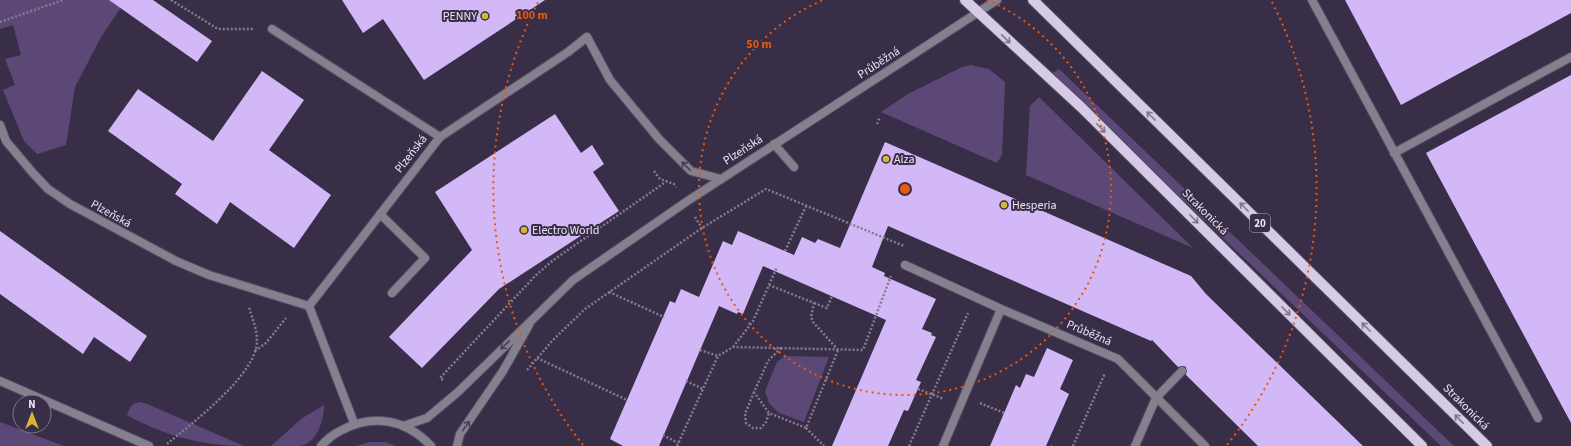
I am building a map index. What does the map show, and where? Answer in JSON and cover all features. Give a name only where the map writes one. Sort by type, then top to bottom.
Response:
[{"type":"main road","name":"Strakonická","points":[[965,0],[1081,107],[1422,446]]},
{"type":"main road","name":"Strakonická","points":[[1033,0],[1487,446]]},
{"type":"street","points":[[978,12],[997,0]]},
{"type":"street","points":[[1312,0],[1538,418]]},
{"type":"street","name":"Průběžná","points":[[793,132],[978,12]]},
{"type":"street","name":"Plzeňská","points":[[0,125],[6,141],[32,172],[48,189],[70,204],[176,262],[209,275],[309,306],[440,137],[272,29]]},
{"type":"street","points":[[440,137],[568,52],[587,37],[610,80],[659,139],[691,171],[721,179]]},
{"type":"street","points":[[1394,153],[1571,57]]},
{"type":"street","name":"Plzeňská","points":[[403,426],[427,418],[458,392],[573,280],[793,132]]},
{"type":"street","points":[[774,144],[794,168]]},
{"type":"street","points":[[380,214],[425,258],[392,293]]},
{"type":"street","name":"Průběžná","points":[[905,265],[1001,309],[1118,359],[1205,446]]},
{"type":"street","points":[[309,306],[354,423]]},
{"type":"street","points":[[943,446],[1001,309]]},
{"type":"street","name":"Plzeňská","points":[[457,446],[460,434],[503,371],[534,317]]},
{"type":"street","points":[[1135,446],[1156,398],[1182,371]]},
{"type":"street","points":[[0,381],[149,446]]},
{"type":"street","points":[[321,446],[327,438],[354,423],[370,421],[387,421],[403,426],[418,434],[431,446]]},
{"type":"path","points":[[0,22],[63,0]]},
{"type":"path","points":[[171,0],[218,29],[272,29]]},
{"type":"path","points":[[877,124],[880,118]]},
{"type":"path","points":[[448,385],[440,378],[535,276],[552,261],[667,181]]},
{"type":"path","points":[[523,374],[585,309],[702,228],[766,190],[911,249],[905,265]]},
{"type":"path","points":[[785,251],[806,206]]},
{"type":"path","points":[[900,252],[903,245]]},
{"type":"path","points":[[663,435],[678,444],[718,356],[733,347],[753,321],[777,266]]},
{"type":"path","points":[[733,347],[863,350],[892,273]]},
{"type":"path","points":[[770,285],[827,308],[832,296]]},
{"type":"path","points":[[166,446],[221,399],[252,363],[258,341],[248,305],[252,289]]},
{"type":"path","points":[[609,292],[664,317]]},
{"type":"path","points":[[909,446],[975,297]]},
{"type":"path","points":[[255,351],[266,343],[286,319],[294,302]]},
{"type":"path","points":[[814,303],[811,317],[813,322],[838,350]]},
{"type":"path","points":[[770,413],[766,422],[761,428],[753,428],[746,423],[745,414],[768,360],[782,348]]},
{"type":"path","points":[[700,350],[718,356]]},
{"type":"path","points":[[806,428],[838,350]]},
{"type":"path","points":[[1073,446],[1112,356]]},
{"type":"path","points":[[537,358],[627,400]]},
{"type":"path","points":[[686,381],[703,388]]},
{"type":"path","points":[[918,388],[960,406]]},
{"type":"path","points":[[754,392],[770,413],[806,428],[824,446]]},
{"type":"path","points":[[964,396],[1004,413]]},
{"type":"shaded area","points":[[0,0],[126,0],[101,37],[75,87],[66,145],[37,154],[24,141],[3,90],[15,85],[5,59],[21,55],[13,25],[0,29]]},
{"type":"shaded area","points":[[971,65],[989,69],[1005,82],[1002,155],[997,163],[881,112],[908,94],[962,67]]},
{"type":"shaded area","points":[[1059,69],[1454,446],[1441,446],[1051,74]]},
{"type":"shaded area","points":[[1039,97],[1193,248],[1026,175],[1030,106]]},
{"type":"shaded area","points":[[785,356],[829,357],[804,422],[779,413],[769,403],[765,391],[777,362]]},
{"type":"shaded area","points":[[141,402],[244,446],[213,444],[183,438],[154,428],[127,415],[129,409],[135,403]]},
{"type":"shaded area","points":[[324,405],[321,424],[311,441],[300,446],[271,446],[301,419]]},
{"type":"shaded area","points":[[0,422],[12,426],[12,434],[32,434],[64,446],[0,446]]},
{"type":"shaded area","points":[[369,442],[386,442],[396,446],[356,446]]},
{"type":"building","points":[[109,0],[153,0],[212,41],[197,62]]},
{"type":"building","points":[[342,0],[545,0],[424,80],[383,19],[363,33]]},
{"type":"building","points":[[1345,0],[1571,0],[1571,13],[1401,105]]},
{"type":"building","points":[[262,71],[304,100],[269,150],[331,195],[294,248],[230,202],[217,224],[175,194],[182,184],[108,131],[138,89],[213,141]]},
{"type":"building","points":[[1571,75],[1571,423],[1426,153]]},
{"type":"building","name":"Electro World","points":[[555,114],[581,153],[592,145],[604,164],[593,172],[619,211],[499,289],[422,368],[389,337],[472,250],[435,192]]},
{"type":"building","points":[[885,142],[1191,276],[1206,294],[1363,446],[1258,446],[1186,375],[1186,367],[1178,367],[1152,340],[1151,341],[888,226],[872,267],[885,273],[884,276],[936,299],[922,329],[932,333],[931,335],[936,337],[916,380],[921,382],[908,411],[904,410],[888,446],[832,446],[886,320],[763,266],[743,314],[738,312],[737,314],[719,306],[659,446],[623,446],[610,439],[670,301],[675,303],[681,289],[699,297],[723,241],[732,245],[738,231],[794,255],[802,237],[815,243],[818,239],[840,248]]},
{"type":"building","points":[[0,231],[147,336],[130,362],[94,337],[83,354],[0,294]]},
{"type":"building","points":[[1047,348],[1073,360],[1060,389],[1069,394],[1046,446],[990,446],[1016,385],[1020,388],[1026,374],[1034,377]]},
{"type":"place","name":"PENNY","points":[[485,16]]},
{"type":"place","name":"Alza","points":[[886,159]]},
{"type":"place","name":"Hesperia","points":[[1004,205]]},
{"type":"place","name":"Electro World","points":[[524,230]]}]
